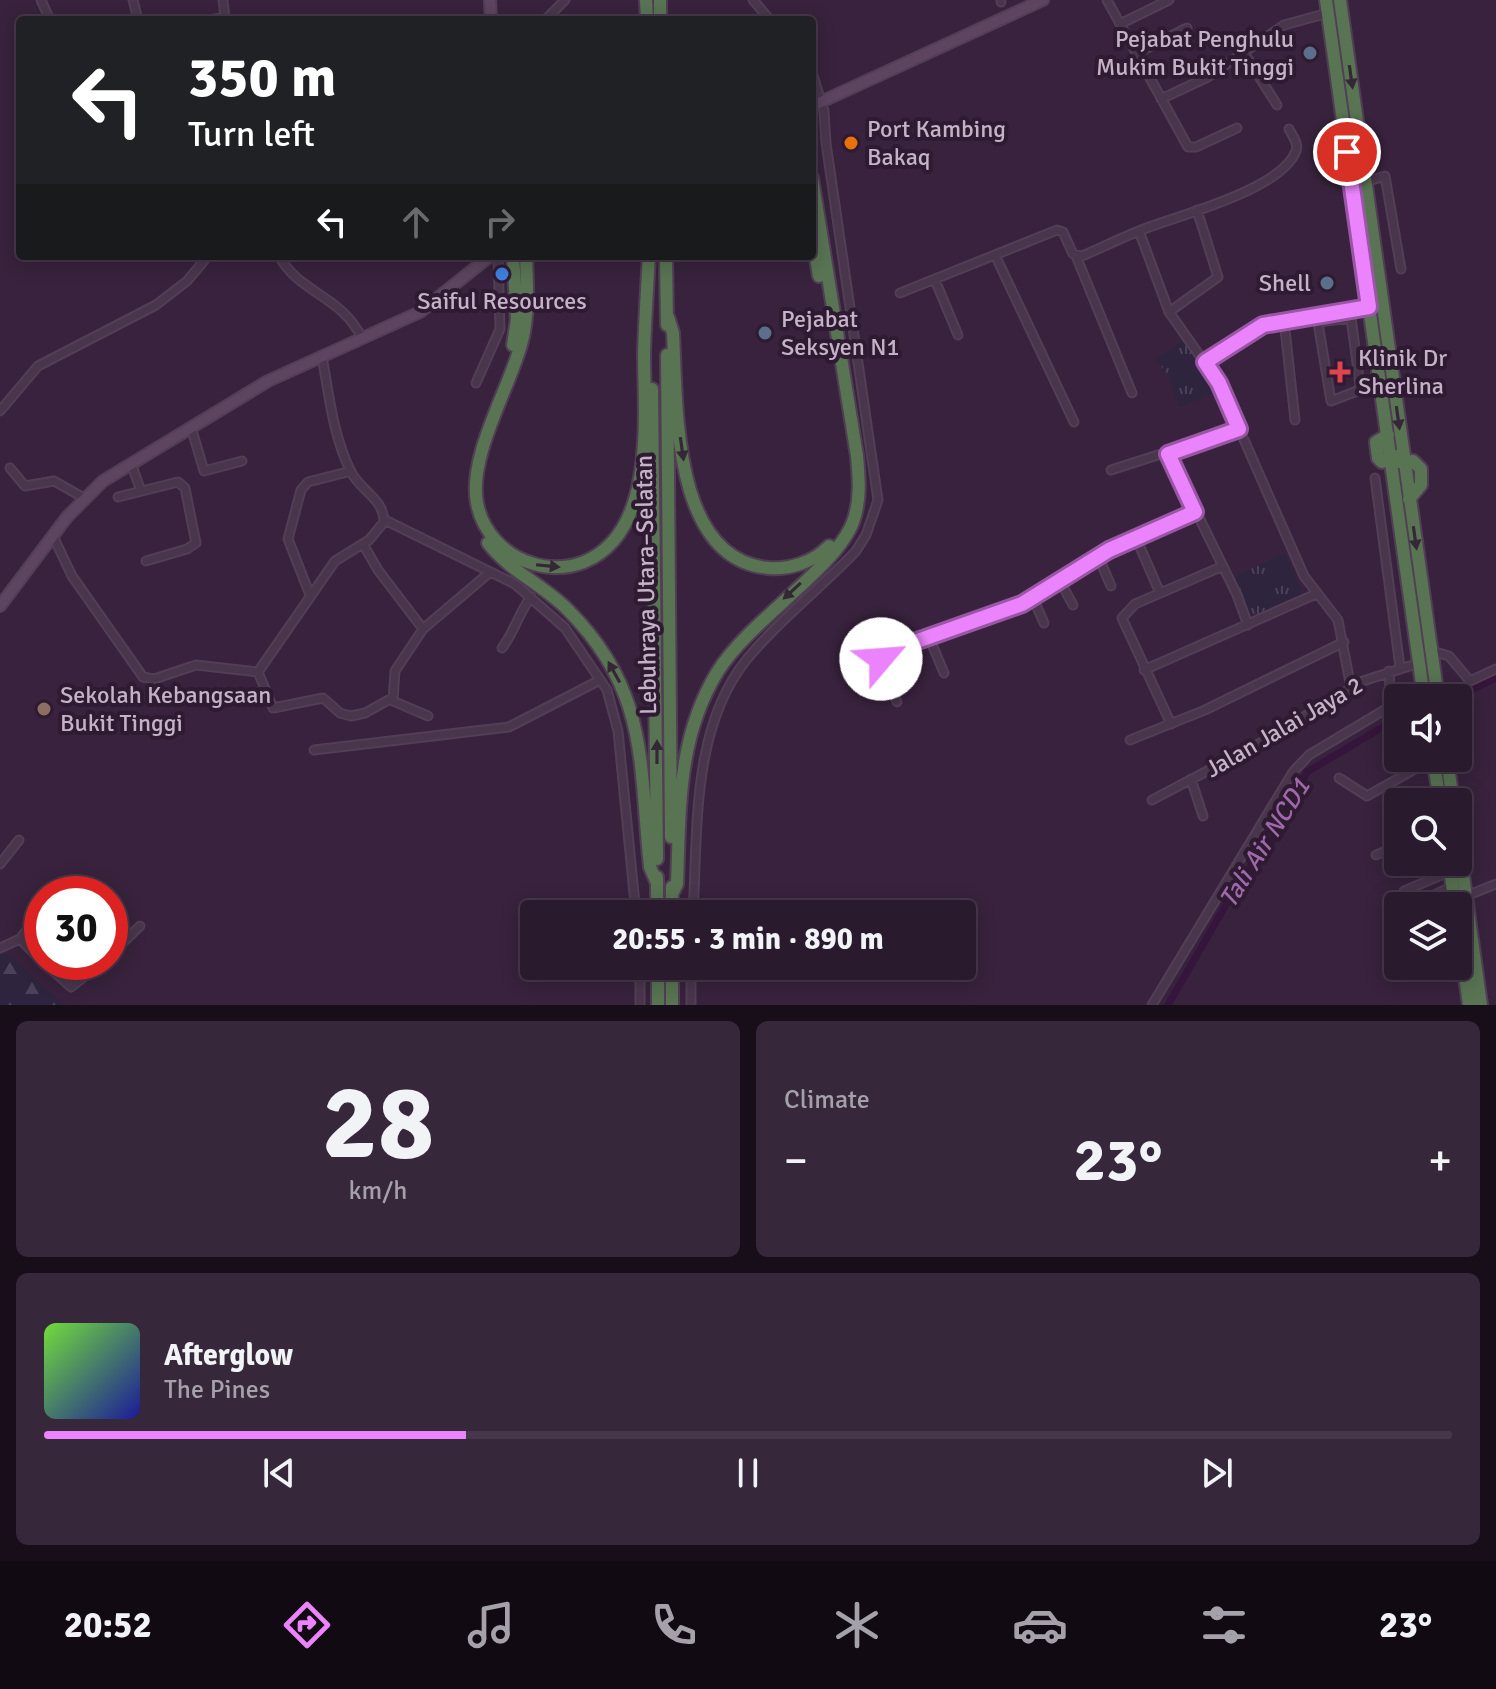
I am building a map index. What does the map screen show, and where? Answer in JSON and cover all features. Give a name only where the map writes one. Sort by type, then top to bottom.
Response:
[{"type":"highway","points":[[1340,0],[1365,182],[1422,684]]},
{"type":"highway","points":[[1327,6],[1388,435],[1398,459]]},
{"type":"highway","points":[[672,894],[677,884],[682,762],[700,706],[718,672],[752,628],[839,545],[853,523],[858,502],[857,456],[816,203]]},
{"type":"highway","points":[[668,317],[673,333],[681,452],[702,522],[719,546],[753,566],[781,569],[812,559],[824,550],[844,524],[853,483],[816,258]]},
{"type":"highway","points":[[513,260],[517,297],[514,339],[470,470],[469,503],[481,535],[492,549],[568,609],[603,653],[626,694],[639,735],[650,867],[657,883]]},
{"type":"highway","points":[[526,260],[526,318],[522,340],[477,468],[477,504],[491,535],[510,553],[542,567],[560,568],[589,559],[606,547],[623,529],[635,502],[643,441],[650,260]]},
{"type":"highway","name":"Lebuhraya Utara–Selatan","points":[[650,260],[657,900]]},
{"type":"highway","name":"Lebuhraya Utara–Selatan","points":[[666,260],[672,900]]},
{"type":"highway","points":[[1398,459],[1417,464],[1422,473],[1421,485],[1409,499],[1436,684]]},
{"type":"highway","points":[[1452,876],[1454,892]]},
{"type":"highway","points":[[1472,940],[1481,1005]]},
{"type":"highway","points":[[658,980],[658,1005]]},
{"type":"highway","points":[[672,980],[672,1005]]},
{"type":"highway","points":[[1466,980],[1469,1005]]},
{"type":"street","points":[[549,16],[565,0]]},
{"type":"street","points":[[753,0],[767,16]]},
{"type":"street","points":[[694,900],[704,764],[712,726],[723,701],[737,672],[753,652],[856,551],[869,529],[878,500],[817,104],[1043,0]]},
{"type":"street","points":[[1107,0],[1185,143],[1196,147],[1237,128]]},
{"type":"street","points":[[1120,24],[1169,0]]},
{"type":"street","points":[[1161,99],[1208,77],[1284,25],[1327,6]]},
{"type":"street","points":[[1137,53],[1187,28]]},
{"type":"street","points":[[1243,51],[1277,105]]},
{"type":"street","points":[[1076,256],[1247,192],[1286,163],[1297,148],[1289,129]]},
{"type":"street","points":[[1365,182],[1385,176],[1401,269]]},
{"type":"street","points":[[1169,312],[1218,277],[1197,210]]},
{"type":"street","points":[[900,293],[1061,230],[1076,256],[1132,393]]},
{"type":"street","points":[[1139,231],[1169,312],[1219,383],[1278,523],[1316,594],[1338,620],[1351,688]]},
{"type":"street","points":[[995,255],[1074,422]]},
{"type":"street","points":[[0,411],[42,364],[156,305],[187,281],[205,260]]},
{"type":"street","points":[[282,260],[297,278],[350,315],[362,338]]},
{"type":"street","points":[[0,606],[84,498],[103,481],[268,381],[426,308],[484,260]]},
{"type":"street","points":[[476,383],[500,329],[498,260]]},
{"type":"street","points":[[935,280],[958,335]]},
{"type":"street","points":[[1205,362],[1263,325],[1284,320],[1317,320],[1369,307]]},
{"type":"street","points":[[1317,320],[1330,402],[1357,391],[1359,380],[1350,314]]},
{"type":"street","points":[[1284,320],[1295,420]]},
{"type":"street","points":[[322,356],[337,435],[351,471],[359,485],[377,501],[385,520],[489,573],[505,578],[531,597],[565,628],[611,699],[618,731],[635,900]]},
{"type":"street","points":[[191,427],[204,471],[242,461]]},
{"type":"street","points":[[1111,470],[1239,429]]},
{"type":"street","points":[[1168,454],[1248,625]]},
{"type":"street","points":[[131,463],[141,491]]},
{"type":"street","points":[[10,468],[25,486],[54,481],[84,498]]},
{"type":"street","points":[[310,595],[288,539],[301,490],[308,482],[351,471]]},
{"type":"street","points":[[1375,478],[1400,667]]},
{"type":"street","points":[[118,497],[181,483],[197,537],[191,548],[146,561]]},
{"type":"street","points":[[897,702],[881,657],[1033,598],[1098,556],[1195,512]]},
{"type":"street","points":[[258,672],[310,595],[341,556],[379,531],[385,520]]},
{"type":"street","points":[[53,536],[72,576],[143,677],[154,679],[196,665],[258,672]]},
{"type":"street","points":[[1136,538],[1160,593]]},
{"type":"street","points":[[363,544],[378,570],[423,629]]},
{"type":"street","points":[[1098,556],[1111,586]]},
{"type":"street","points":[[1171,724],[1122,618],[1135,604],[1223,566]]},
{"type":"street","points":[[428,716],[396,705],[392,698],[395,671],[423,629],[489,573]]},
{"type":"street","points":[[1060,581],[1073,605]]},
{"type":"street","points":[[1144,670],[1316,594]]},
{"type":"street","points":[[502,648],[517,629],[520,612],[531,597]]},
{"type":"street","points":[[1033,598],[1044,623]]},
{"type":"street","points":[[929,637],[944,673]]},
{"type":"street","points":[[1130,740],[1171,724],[1344,642]]},
{"type":"street","points":[[1432,651],[1449,656],[1470,681],[1496,669]]},
{"type":"street","name":"Jalan Jalai Jaya 2","points":[[1152,800],[1264,741],[1351,688],[1389,671],[1419,663]]},
{"type":"street","points":[[1152,1005],[1293,772],[1309,755],[1391,706],[1389,671]]},
{"type":"street","points":[[258,672],[273,708],[323,698],[340,713],[356,716],[392,698]]},
{"type":"street","points":[[314,750],[509,727],[600,680]]},
{"type":"street","points":[[1339,778],[1358,794],[1367,796],[1409,772]]},
{"type":"street","points":[[1191,779],[1203,816]]},
{"type":"street","points":[[0,864],[19,840]]},
{"type":"street","points":[[1376,855],[1384,852]]},
{"type":"street","points":[[1404,891],[1432,876]]},
{"type":"street","points":[[1472,894],[1496,884]]},
{"type":"street","points":[[1441,892],[1453,886]]},
{"type":"street","points":[[128,938],[140,926]]},
{"type":"street","points":[[0,948],[24,934]]},
{"type":"street","points":[[20,939],[24,943]]},
{"type":"street","points":[[63,980],[71,987],[80,980]]},
{"type":"street","points":[[640,980],[640,1005]]},
{"type":"street","points":[[691,980],[691,1005]]},
{"type":"green space","points":[[1183,341],[1217,392],[1179,407],[1168,375],[1156,359]]},
{"type":"green space","points":[[1285,553],[1301,589],[1299,596],[1251,617],[1233,577]]},
{"type":"green space","points":[[0,954],[9,954],[24,968],[24,980],[37,980],[64,1005],[0,1005]]},
{"type":"waterway","points":[[1472,689],[1496,678]]},
{"type":"waterway","name":"Tali Air NCD1","points":[[1168,1005],[1242,877],[1273,840],[1307,772],[1384,726]]},
{"type":"place","name":"Pejabat Penghulu Mukim Bukit Tinggi","points":[[1310,53]]},
{"type":"place","name":"Port Kambing Bakaq","points":[[851,143]]},
{"type":"place","name":"Saiful Resources","points":[[502,274]]},
{"type":"place","name":"Shell","points":[[1327,283]]},
{"type":"place","name":"Pejabat Seksyen N1","points":[[765,333]]},
{"type":"place","name":"Klinik Dr Sherlina","points":[[1340,372]]},
{"type":"place","name":"Sekolah Kebangsaan Bukit Tinggi","points":[[44,709]]},
{"type":"route","points":[[881,659],[889,651],[1022,604],[1109,550],[1195,512],[1168,454],[1239,429],[1214,373],[1205,362],[1263,325],[1369,307],[1347,152]]}]
